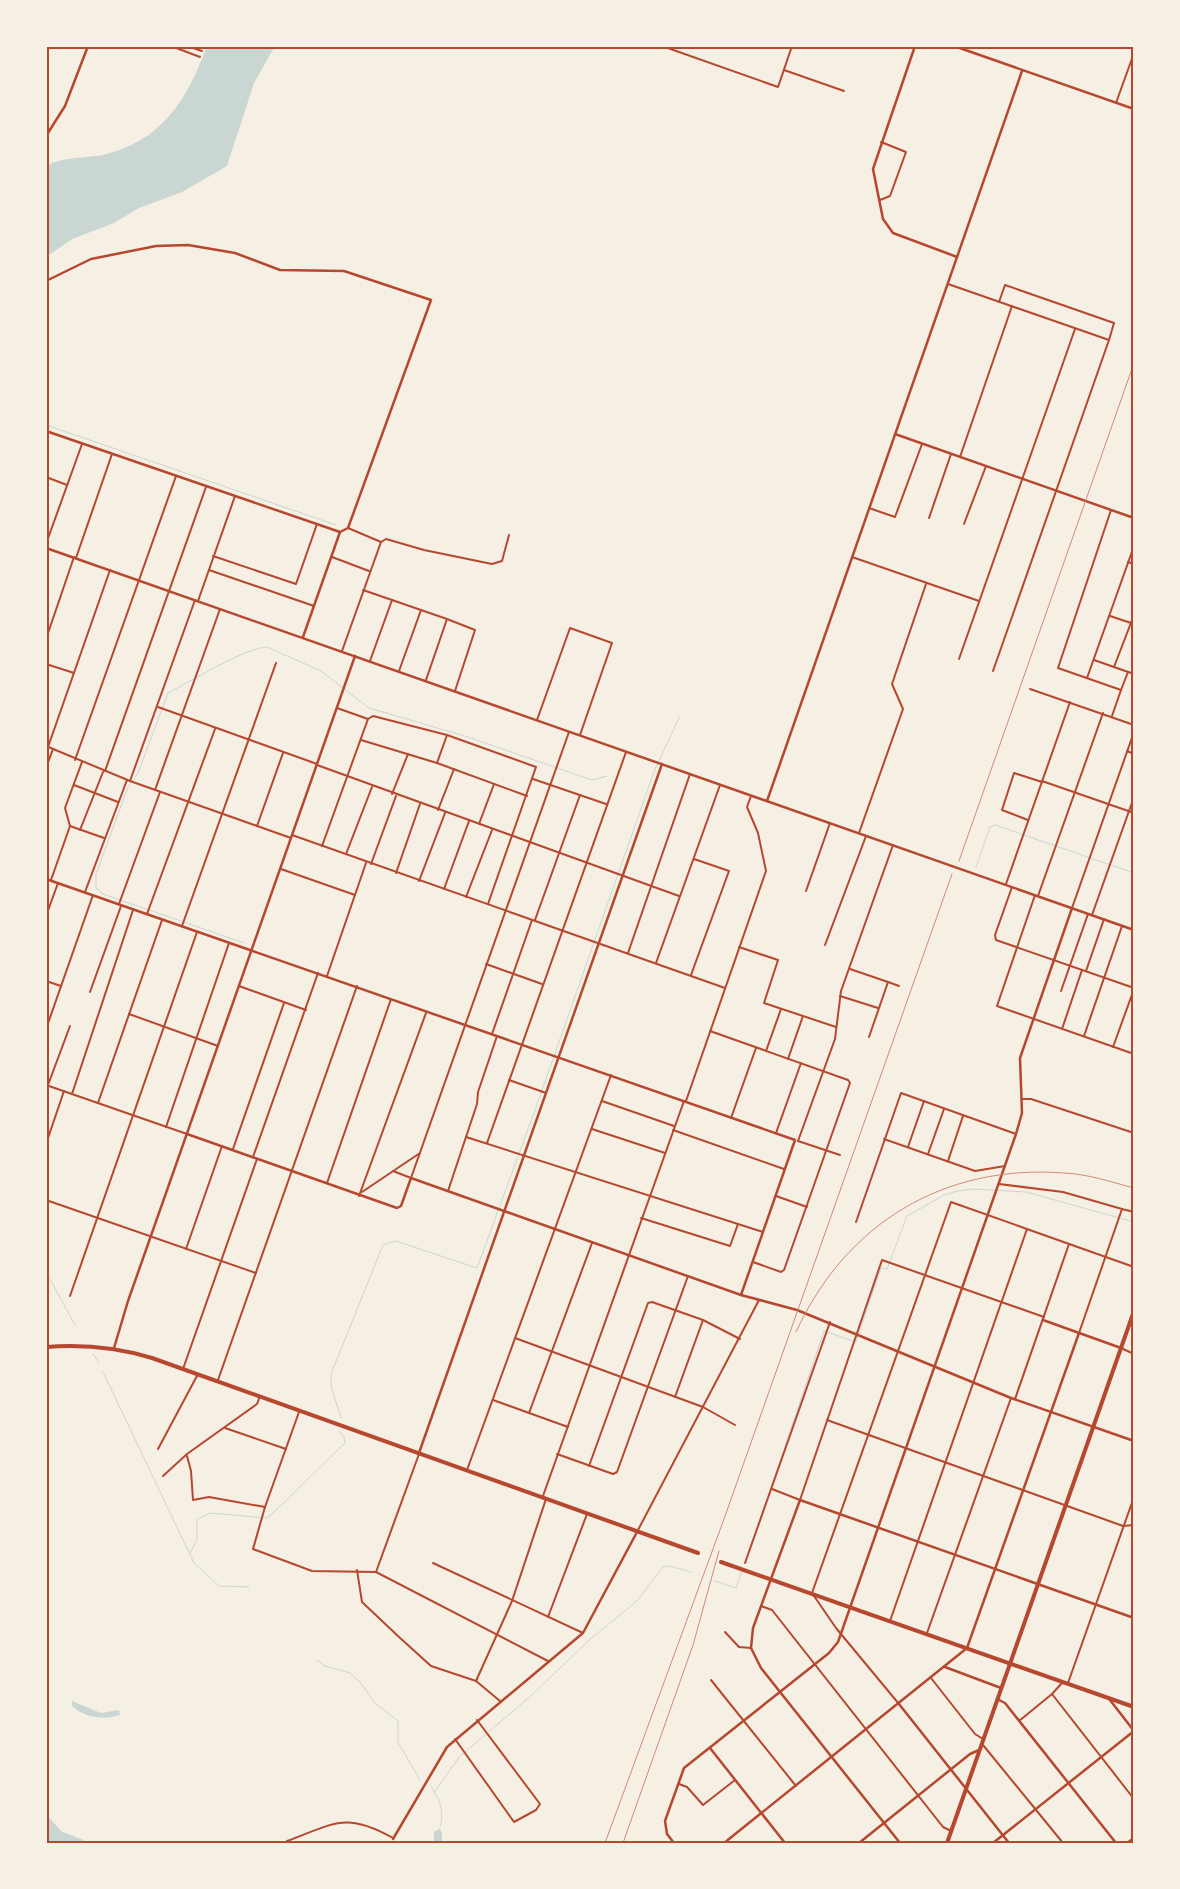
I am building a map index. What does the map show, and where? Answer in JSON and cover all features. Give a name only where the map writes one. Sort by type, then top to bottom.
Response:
[{"type":"highway","points":[[947,1843],[1134,1311]]},
{"type":"highway","points":[[46,1347],[90,1345],[114,1348],[183,1369],[588,1512],[698,1554]]},
{"type":"highway","points":[[721,1562],[1134,1707]]},
{"type":"street","points":[[46,136],[65,106],[88,46]]},
{"type":"street","points":[[172,46],[200,57]]},
{"type":"street","points":[[187,46],[202,52]]},
{"type":"street","points":[[662,46],[778,87],[792,46]]},
{"type":"street","points":[[915,46],[873,169],[883,219],[893,233],[957,257]]},
{"type":"street","points":[[954,46],[1134,109]]},
{"type":"street","points":[[1116,104],[1134,54]]},
{"type":"street","points":[[784,70],[844,91]]},
{"type":"street","points":[[766,801],[1022,71]]},
{"type":"street","points":[[880,200],[890,196],[906,152],[881,142]]},
{"type":"street","points":[[46,282],[91,259],[156,246],[188,245],[235,253],[280,270],[344,271],[431,300],[348,528],[340,532],[303,638]]},
{"type":"street","points":[[948,284],[1109,340]]},
{"type":"street","points":[[993,671],[1114,323],[1005,285],[999,302]]},
{"type":"street","points":[[960,457],[1012,306]]},
{"type":"street","points":[[959,659],[1075,328]]},
{"type":"street","points":[[46,431],[340,532]]},
{"type":"street","points":[[895,434],[1134,518]]},
{"type":"street","points":[[46,544],[82,444]]},
{"type":"street","points":[[869,508],[895,517],[922,444]]},
{"type":"street","points":[[46,639],[112,454]]},
{"type":"street","points":[[929,518],[951,454]]},
{"type":"street","points":[[964,524],[986,466]]},
{"type":"street","points":[[75,760],[141,580],[176,476]]},
{"type":"street","points":[[46,477],[67,485]]},
{"type":"street","points":[[80,830],[105,771],[206,487]]},
{"type":"street","points":[[85,892],[118,802],[158,707],[235,496]]},
{"type":"street","points":[[1111,510],[1058,668],[1121,690]]},
{"type":"street","points":[[213,556],[296,584],[317,524]]},
{"type":"street","points":[[348,528],[380,542]]},
{"type":"street","points":[[342,651],[380,542],[386,539],[424,550],[492,564],[502,561],[509,535]]},
{"type":"street","points":[[1087,678],[1134,546]]},
{"type":"street","points":[[46,548],[1134,930]]},
{"type":"street","points":[[332,557],[370,572]]},
{"type":"street","points":[[852,557],[979,601]]},
{"type":"street","points":[[1128,562],[1134,564]]},
{"type":"street","points":[[110,570],[47,746],[75,760],[128,781],[256,826],[346,854],[725,988]]},
{"type":"street","points":[[208,570],[314,606]]},
{"type":"street","points":[[859,833],[903,709],[892,684],[926,584]]},
{"type":"street","points":[[363,590],[475,630],[455,691]]},
{"type":"street","points":[[370,661],[392,600]]},
{"type":"street","points":[[155,790],[220,609]]},
{"type":"street","points":[[399,671],[421,610]]},
{"type":"street","points":[[1114,667],[1134,615]]},
{"type":"street","points":[[1110,616],[1132,623]]},
{"type":"street","points":[[426,680],[448,619]]},
{"type":"street","points":[[537,720],[570,628],[612,643],[580,735]]},
{"type":"street","points":[[114,1348],[151,1237],[355,656]]},
{"type":"street","points":[[1094,660],[1134,674]]},
{"type":"street","points":[[182,926],[276,663]]},
{"type":"street","points":[[46,664],[74,673]]},
{"type":"street","points":[[1112,716],[1128,672]]},
{"type":"street","points":[[1030,689],[1134,725]]},
{"type":"street","points":[[1006,885],[1070,702]]},
{"type":"street","points":[[158,707],[392,794],[679,896]]},
{"type":"street","points":[[337,708],[368,719]]},
{"type":"street","points":[[1103,713],[1076,792],[1016,947],[997,1006],[1134,1054]]},
{"type":"street","points":[[322,846],[368,719],[372,716],[447,735],[536,767],[488,905]]},
{"type":"street","points":[[147,914],[215,729]]},
{"type":"street","points":[[70,1026],[47,1085],[326,1184],[397,1208],[401,1206],[569,731]]},
{"type":"street","points":[[674,1843],[667,1834],[665,1821],[684,1768],[834,1648],[842,1632],[1016,1134],[1022,1113],[1020,1058],[1134,732]]},
{"type":"street","points":[[437,763],[447,735]]},
{"type":"street","points":[[361,740],[437,763],[527,796]]},
{"type":"street","points":[[46,768],[53,749]]},
{"type":"street","points":[[1127,751],[1134,754]]},
{"type":"street","points":[[487,1143],[561,930],[626,752]]},
{"type":"street","points":[[256,826],[283,753]]},
{"type":"street","points":[[392,794],[408,754]]},
{"type":"street","points":[[50,880],[70,826],[65,808],[82,762]]},
{"type":"street","points":[[376,1572],[662,764]]},
{"type":"street","points":[[438,810],[454,769]]},
{"type":"street","points":[[1028,820],[1002,810],[1014,772],[1134,813]]},
{"type":"street","points":[[628,953],[690,774]]},
{"type":"street","points":[[533,779],[606,804]]},
{"type":"street","points":[[479,825],[494,784]]},
{"type":"street","points":[[656,963],[720,785]]},
{"type":"street","points":[[74,786],[118,802]]},
{"type":"street","points":[[346,854],[372,786]]},
{"type":"street","points":[[90,992],[160,792]]},
{"type":"street","points":[[371,864],[396,795]]},
{"type":"street","points":[[492,1034],[512,973],[534,920],[580,795]]},
{"type":"street","points":[[476,1681],[512,1601],[557,1454],[766,871],[758,833],[747,807],[751,796]]},
{"type":"street","points":[[1092,915],[1134,797]]},
{"type":"street","points":[[396,873],[420,804]]},
{"type":"street","points":[[419,881],[445,813]]},
{"type":"street","points":[[444,889],[469,821]]},
{"type":"street","points":[[806,891],[830,823]]},
{"type":"street","points":[[70,826],[104,838]]},
{"type":"street","points":[[466,897],[492,830]]},
{"type":"street","points":[[825,945],[866,836]]},
{"type":"street","points":[[741,1295],[775,1196],[824,1070],[837,1027],[840,996],[893,846]]},
{"type":"street","points":[[691,975],[728,871],[693,859]]},
{"type":"street","points":[[326,976],[366,862]]},
{"type":"street","points":[[280,868],[355,895]]},
{"type":"street","points":[[46,878],[133,910],[357,986],[840,1155]]},
{"type":"street","points":[[46,916],[58,883]]},
{"type":"street","points":[[1012,887],[995,938],[1054,961],[1134,988],[1113,1047]]},
{"type":"street","points":[[46,1029],[93,895]]},
{"type":"street","points":[[72,1094],[133,910]]},
{"type":"street","points":[[1061,991],[1088,914]]},
{"type":"street","points":[[98,1103],[162,920]]},
{"type":"street","points":[[1086,972],[1104,920]]},
{"type":"street","points":[[1084,1036],[1122,926]]},
{"type":"street","points":[[70,1296],[197,932]]},
{"type":"street","points":[[166,1127],[229,943]]},
{"type":"street","points":[[739,947],[778,960],[764,1003],[837,1027]]},
{"type":"street","points":[[486,964],[542,984]]},
{"type":"street","points":[[850,969],[899,986]]},
{"type":"street","points":[[1062,1029],[1082,970]]},
{"type":"street","points":[[183,1369],[318,973]]},
{"type":"street","points":[[46,981],[61,986]]},
{"type":"street","points":[[869,1037],[888,982]]},
{"type":"street","points":[[239,986],[306,1010]]},
{"type":"street","points":[[218,1381],[357,986]]},
{"type":"street","points":[[840,996],[879,1008]]},
{"type":"street","points":[[326,1184],[391,999]]},
{"type":"street","points":[[232,1150],[284,1003]]},
{"type":"street","points":[[766,1051],[781,1009]]},
{"type":"street","points":[[360,1194],[427,1011]]},
{"type":"street","points":[[129,1014],[218,1046]]},
{"type":"street","points":[[788,1059],[803,1016]]},
{"type":"street","points":[[710,1031],[824,1070],[848,1080],[850,1083],[784,1270],[781,1272],[752,1262]]},
{"type":"street","points":[[448,1191],[477,1104],[478,1092],[498,1035]]},
{"type":"street","points":[[731,1118],[756,1048]]},
{"type":"street","points":[[776,1133],[801,1063]]},
{"type":"street","points":[[467,1470],[612,1075]]},
{"type":"street","points":[[509,1080],[546,1093]]},
{"type":"street","points":[[46,1144],[64,1091]]},
{"type":"street","points":[[856,1222],[901,1093],[1016,1134]]},
{"type":"street","points":[[1021,1099],[1031,1098],[1134,1134]]},
{"type":"street","points":[[602,1101],[674,1126]]},
{"type":"street","points":[[908,1147],[924,1101]]},
{"type":"street","points":[[928,1154],[944,1108]]},
{"type":"street","points":[[948,1161],[963,1115]]},
{"type":"street","points":[[592,1129],[665,1153]]},
{"type":"street","points":[[673,1130],[785,1169]]},
{"type":"street","points":[[466,1137],[763,1232]]},
{"type":"street","points":[[884,1139],[975,1171],[1005,1166]]},
{"type":"street","points":[[186,1249],[222,1146]]},
{"type":"street","points":[[360,1194],[420,1154]]},
{"type":"street","points":[[393,1171],[504,1213],[628,1256],[741,1295],[784,1306],[830,1322],[973,1383],[1134,1441]]},
{"type":"street","points":[[999,1184],[1063,1192],[1134,1212]]},
{"type":"street","points":[[775,1196],[807,1207]]},
{"type":"street","points":[[46,1200],[256,1274]]},
{"type":"street","points":[[1009,1843],[812,1593],[951,1202],[1134,1267]]},
{"type":"street","points":[[726,1842],[967,1648],[1052,1412],[1122,1209]]},
{"type":"street","points":[[642,1218],[730,1246],[738,1224]]},
{"type":"street","points":[[890,1621],[1027,1229]]},
{"type":"street","points":[[529,1413],[592,1243]]},
{"type":"street","points":[[927,1634],[984,1476],[1044,1319],[1069,1244]]},
{"type":"street","points":[[900,1843],[756,1662],[751,1648],[752,1634],[761,1606],[800,1500],[882,1260],[1002,1302],[1134,1354]]},
{"type":"street","points":[[557,1454],[613,1474],[617,1472],[688,1276]]},
{"type":"street","points":[[287,1841],[345,1821],[357,1822],[394,1839],[443,1751],[477,1720],[583,1633],[759,1300]]},
{"type":"street","points":[[589,1466],[648,1303],[652,1302],[703,1320],[740,1339]]},
{"type":"street","points":[[675,1397],[703,1320]]},
{"type":"street","points":[[745,1563],[830,1322]]},
{"type":"street","points":[[515,1338],[703,1408],[735,1425]]},
{"type":"street","points":[[158,1449],[198,1374]]},
{"type":"street","points":[[163,1476],[187,1454],[257,1404],[260,1396]]},
{"type":"street","points":[[493,1400],[568,1427]]},
{"type":"street","points":[[300,1410],[253,1543],[255,1550],[312,1571],[357,1570],[376,1572],[550,1662]]},
{"type":"street","points":[[827,1420],[1123,1526],[1134,1525]]},
{"type":"street","points":[[225,1428],[286,1449]]},
{"type":"street","points":[[187,1454],[191,1472],[193,1500],[209,1497],[265,1507]]},
{"type":"street","points":[[772,1489],[839,1515],[1134,1618]]},
{"type":"street","points":[[1068,1684],[1134,1497]]},
{"type":"street","points":[[548,1617],[588,1512]]},
{"type":"street","points":[[433,1563],[583,1633]]},
{"type":"street","points":[[357,1570],[360,1598],[368,1608],[431,1666],[476,1681],[500,1701]]},
{"type":"street","points":[[761,1606],[772,1610],[943,1827],[951,1831]]},
{"type":"street","points":[[725,1632],[739,1647],[751,1648]]},
{"type":"street","points":[[945,1667],[1001,1688]]},
{"type":"street","points":[[931,1678],[1063,1843]]},
{"type":"street","points":[[711,1680],[796,1786]]},
{"type":"street","points":[[1019,1721],[1052,1694],[1062,1682]]},
{"type":"street","points":[[1052,1694],[1134,1799]]},
{"type":"street","points":[[993,1843],[1134,1731],[1109,1698]]},
{"type":"street","points":[[997,1699],[1006,1703],[1116,1843]]},
{"type":"street","points":[[455,1739],[514,1822],[536,1810],[540,1804],[477,1720]]},
{"type":"street","points":[[709,1748],[785,1843]]},
{"type":"street","points":[[858,1843],[979,1750]]},
{"type":"street","points":[[678,1783],[687,1786],[703,1805],[735,1780]]},
{"type":"street","points":[[1127,1843],[1134,1838]]},
{"type":"shaded area","points":[[207,46],[275,46],[254,83],[227,166],[182,192],[139,208],[114,223],[72,239],[46,257],[46,166],[59,161],[103,155],[124,149],[157,129],[181,101],[191,84]]},
{"type":"shaded area","points":[[72,1701],[101,1713],[119,1710],[120,1715],[101,1718],[88,1715],[72,1706]]},
{"type":"shaded area","points":[[46,1814],[61,1831],[83,1840],[84,1843],[46,1843]]},
{"type":"waterway","points":[[46,425],[336,525]]},
{"type":"waterway","points":[[244,943],[103,894],[96,888],[96,874],[128,787],[138,773],[168,693],[245,653],[267,647],[321,671],[369,708],[468,737],[592,780],[607,776]]},
{"type":"waterway","points":[[341,1418],[331,1386],[331,1374],[383,1245],[395,1241],[477,1268],[534,1113],[655,769],[680,716]]},
{"type":"waterway","points":[[976,867],[990,827],[995,825],[1134,873]]},
{"type":"waterway","points":[[773,1482],[824,1331],[856,1342],[881,1268],[887,1269],[907,1216],[944,1195],[974,1189],[1026,1192],[1134,1222]]},
{"type":"waterway","points":[[46,1272],[75,1325]]},
{"type":"waterway","points":[[93,1354],[99,1363]]},
{"type":"waterway","points":[[103,1372],[194,1563],[219,1586],[249,1587]]},
{"type":"waterway","points":[[190,1554],[197,1539],[197,1519],[210,1513],[266,1518],[271,1515],[345,1443],[344,1437],[339,1431]]},
{"type":"waterway","points":[[434,1793],[459,1757],[532,1695],[588,1641],[637,1601],[663,1567],[670,1566],[691,1572]]},
{"type":"waterway","points":[[715,1581],[736,1588],[742,1571]]},
{"type":"waterway","points":[[317,1660],[325,1666],[350,1673],[360,1682],[375,1703],[398,1721],[398,1742],[420,1780]]},
{"type":"waterway","points":[[431,1786],[438,1798],[442,1815],[438,1834]]},
{"type":"waterway","points":[[438,1834],[438,1843]]},
{"type":"railway","points":[[959,861],[1134,363]]},
{"type":"railway","points":[[605,1843],[724,1519],[952,874]]},
{"type":"railway","points":[[796,1332],[817,1294],[842,1260],[871,1231],[904,1208],[940,1191],[979,1179],[1020,1173],[1082,1175],[1134,1188]]},
{"type":"railway","points":[[623,1843],[693,1645],[719,1551]]}]
